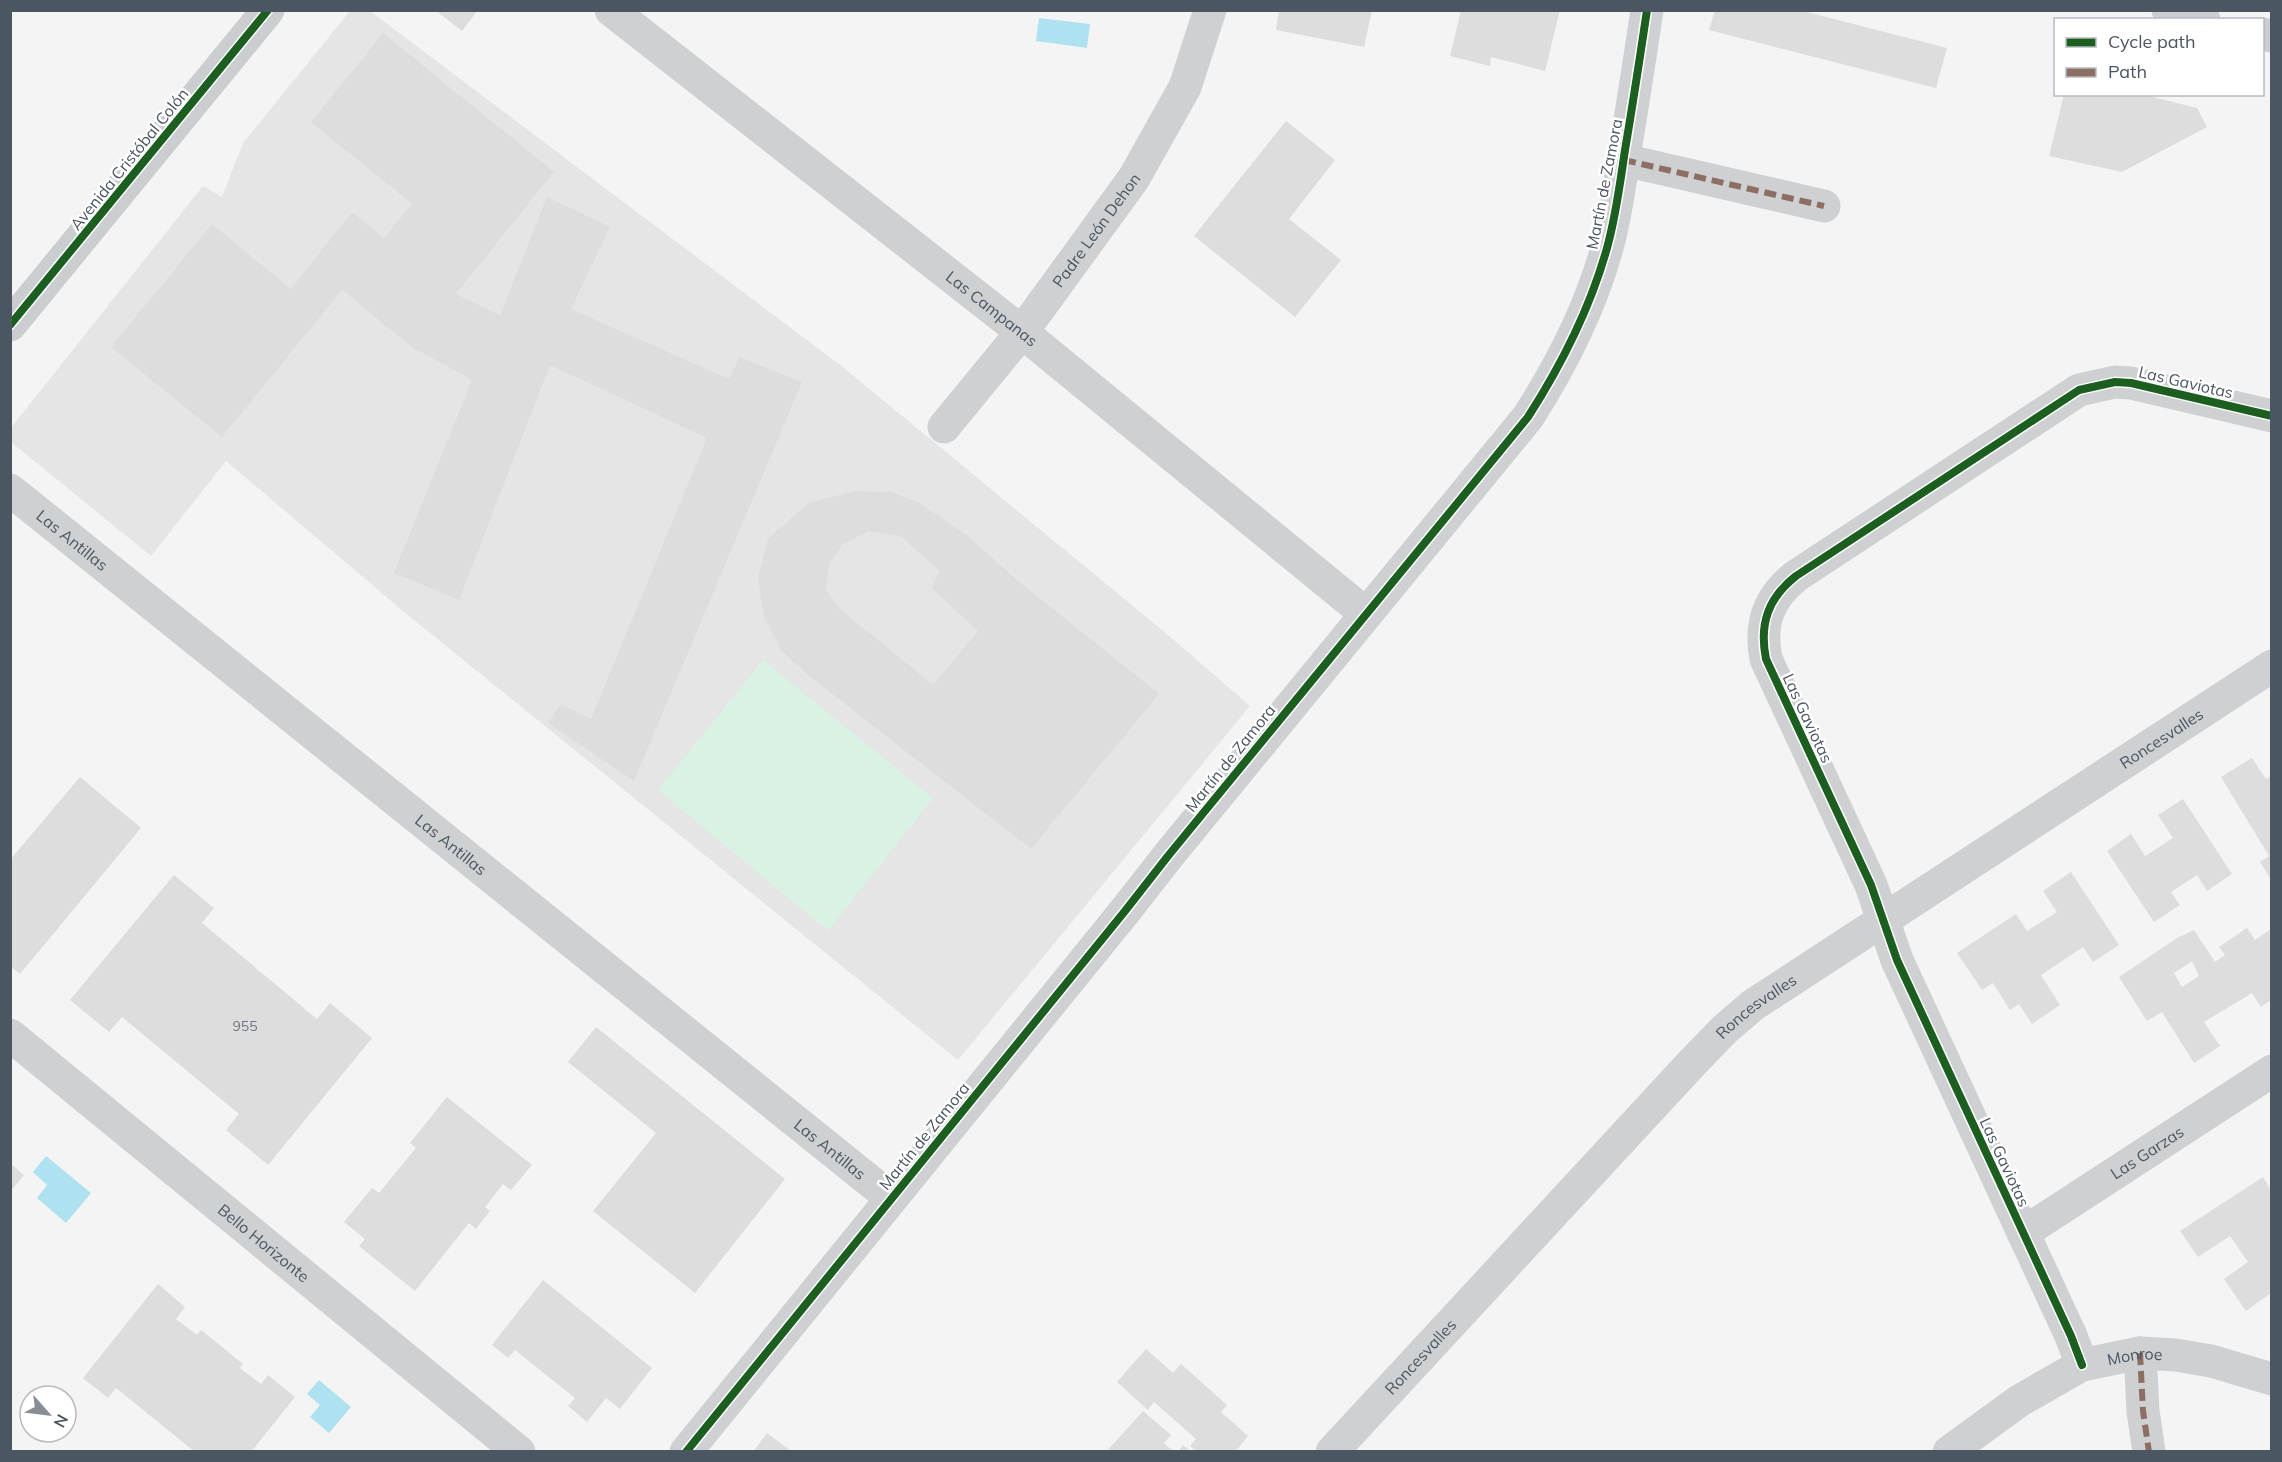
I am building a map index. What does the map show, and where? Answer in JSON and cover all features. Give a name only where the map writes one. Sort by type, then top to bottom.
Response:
[{"type":"main road","name":"Avenida Cristóbal Colón","points":[[10,325],[268,10]]},
{"type":"main road","points":[[2168,10],[2197,18]]},
{"type":"street","name":"Las Campanas","points":[[611,10],[1022,332],[1366,614]]},
{"type":"street","name":"Padre León Dehon","points":[[944,427],[1022,332],[1134,178],[1185,87],[1210,10]]},
{"type":"street","name":"Martín de Zamora","points":[[686,1452],[1528,417],[1554,376],[1589,301],[1607,247],[1617,204],[1647,10]]},
{"type":"street","points":[[1624,160],[1824,206]]},
{"type":"street","name":"Las Gaviotas","points":[[2082,1365],[2071,1336],[1897,960],[1871,885],[1766,659],[1762,643],[1763,626],[1768,609],[1775,597],[1796,576],[2079,390],[2115,382],[2131,383],[2271,416]]},
{"type":"street","name":"Las Antillas","points":[[10,490],[891,1198]]},
{"type":"street","name":"Roncesvalles","points":[[1332,1452],[1725,1029],[1753,1005],[2271,666]]},
{"type":"street","name":"Bello Horizonte","points":[[10,1035],[519,1452]]},
{"type":"street","name":"Las Garzas","points":[[2023,1233],[2271,1071]]},
{"type":"street","points":[[2140,1353],[2143,1411],[2149,1452]]},
{"type":"street","name":"Monroe","points":[[1949,1452],[2019,1401],[2082,1365],[2140,1353],[2211,1361],[2271,1379]]},
{"type":"shaded area","points":[[350,11],[370,11],[844,368],[1167,634],[1250,706],[958,1060],[409,616],[226,461],[151,556],[11,442],[10,429],[203,186],[222,197],[243,143]]},
{"type":"green space","points":[[763,660],[933,798],[828,931],[658,790]]},
{"type":"water","points":[[1039,18],[1090,24],[1087,48],[1036,41]]},
{"type":"water","points":[[46,1156],[91,1193],[66,1223],[37,1198],[47,1185],[33,1172]]},
{"type":"water","points":[[319,1380],[351,1407],[329,1433],[310,1417],[320,1405],[307,1394]]},
{"type":"building","points":[[435,10],[478,10],[462,31]]},
{"type":"building","points":[[1279,10],[1372,10],[1364,47],[1276,30]]},
{"type":"building","points":[[1461,10],[1560,10],[1545,71],[1491,57],[1490,66],[1450,56]]},
{"type":"building","points":[[1715,10],[1799,10],[1947,48],[1936,88],[1709,30]]},
{"type":"building","points":[[383,33],[554,172],[456,294],[500,315],[547,197],[610,227],[571,309],[729,379],[740,357],[802,382],[634,781],[548,723],[561,704],[591,719],[707,438],[550,365],[459,600],[394,573],[472,380],[412,347],[342,290],[222,437],[111,347],[212,224],[291,289],[352,212],[384,238],[412,204],[311,122]]},
{"type":"building","points":[[2064,96],[2149,96],[2197,108],[2207,127],[2122,172],[2049,156]]},
{"type":"building","points":[[1286,121],[1335,160],[1289,219],[1341,260],[1295,317],[1194,236]]},
{"type":"building","points":[[855,491],[892,492],[918,502],[968,536],[1018,581],[1159,694],[1031,849],[808,675],[781,650],[764,617],[758,577],[768,539],[808,503]],"holes":[[[868,531],[900,536],[940,571],[931,587],[978,631],[933,685],[840,609],[826,589],[829,564],[843,544]]]},
{"type":"building","points":[[2252,758],[2266,779],[2271,776],[2270,878],[2260,862],[2269,856],[2221,777]]},
{"type":"building","points":[[80,777],[141,828],[20,974],[10,966],[10,860]]},
{"type":"building","points":[[2183,799],[2232,874],[2207,891],[2197,875],[2171,892],[2180,905],[2154,922],[2107,851],[2131,834],[2145,856],[2173,838],[2158,815]]},
{"type":"building","points":[[2071,872],[2119,945],[2093,962],[2083,947],[2041,975],[2060,1005],[2032,1024],[2019,1004],[2010,1010],[1993,983],[1982,990],[1957,953],[2016,914],[2027,931],[2057,912],[2043,891]]},
{"type":"building","points":[[174,875],[214,908],[202,923],[317,1019],[330,1003],[372,1038],[268,1165],[226,1130],[239,1114],[122,1017],[109,1032],[70,1000]]},
{"type":"building","points":[[2247,928],[2255,940],[2271,929],[2271,1000],[2261,1007],[2252,993],[2204,1022],[2220,1046],[2194,1063],[2162,1012],[2147,1021],[2119,977],[2177,938],[2194,930],[2215,962],[2225,955],[2219,947]],"holes":[[[2192,961],[2199,976],[2182,987],[2174,973]]]},
{"type":"building","points":[[596,1027],[785,1179],[695,1293],[593,1211],[656,1133],[568,1062]]},
{"type":"building","points":[[447,1097],[532,1165],[511,1190],[503,1184],[485,1207],[490,1211],[476,1229],[469,1223],[415,1291],[359,1246],[365,1239],[344,1222],[372,1188],[379,1193],[416,1148],[410,1143]]},
{"type":"building","points":[[10,1163],[24,1175],[10,1192]]},
{"type":"building","points":[[2263,1177],[2271,1190],[2271,1293],[2246,1311],[2224,1279],[2248,1262],[2230,1236],[2198,1257],[2180,1231]]},
{"type":"building","points":[[543,1280],[652,1368],[620,1409],[606,1398],[587,1422],[568,1406],[575,1398],[515,1350],[508,1358],[492,1345]]},
{"type":"building","points":[[158,1284],[185,1307],[176,1319],[197,1335],[201,1330],[243,1364],[240,1368],[261,1384],[268,1375],[295,1397],[251,1452],[195,1452],[116,1388],[108,1398],[83,1378]]},
{"type":"building","points":[[1146,1349],[1173,1373],[1181,1364],[1227,1405],[1221,1412],[1248,1436],[1235,1452],[1197,1452],[1190,1446],[1196,1439],[1154,1402],[1148,1410],[1117,1382]]},
{"type":"building","points":[[1143,1411],[1171,1435],[1164,1443],[1174,1452],[1109,1452],[1108,1450]]},
{"type":"building","points":[[767,1433],[792,1452],[753,1452]]},
{"type":"building","points":[[1183,1445],[1191,1452],[1178,1452]]},
{"type":"marked path","points":[[1624,160],[1824,206]]},
{"type":"marked path","points":[[2140,1353],[2143,1411],[2149,1452]]},
{"type":"cycle path","points":[[10,325],[268,10]]},
{"type":"cycle path","points":[[686,1452],[1168,856],[1528,417],[1574,336],[1607,248],[1618,199],[1647,10]]},
{"type":"cycle path","points":[[2082,1365],[2071,1336],[1897,960],[1871,885],[1766,659],[1765,623],[1772,603],[1786,584],[1796,576],[2079,390],[2115,382],[2131,383],[2272,416]]}]
